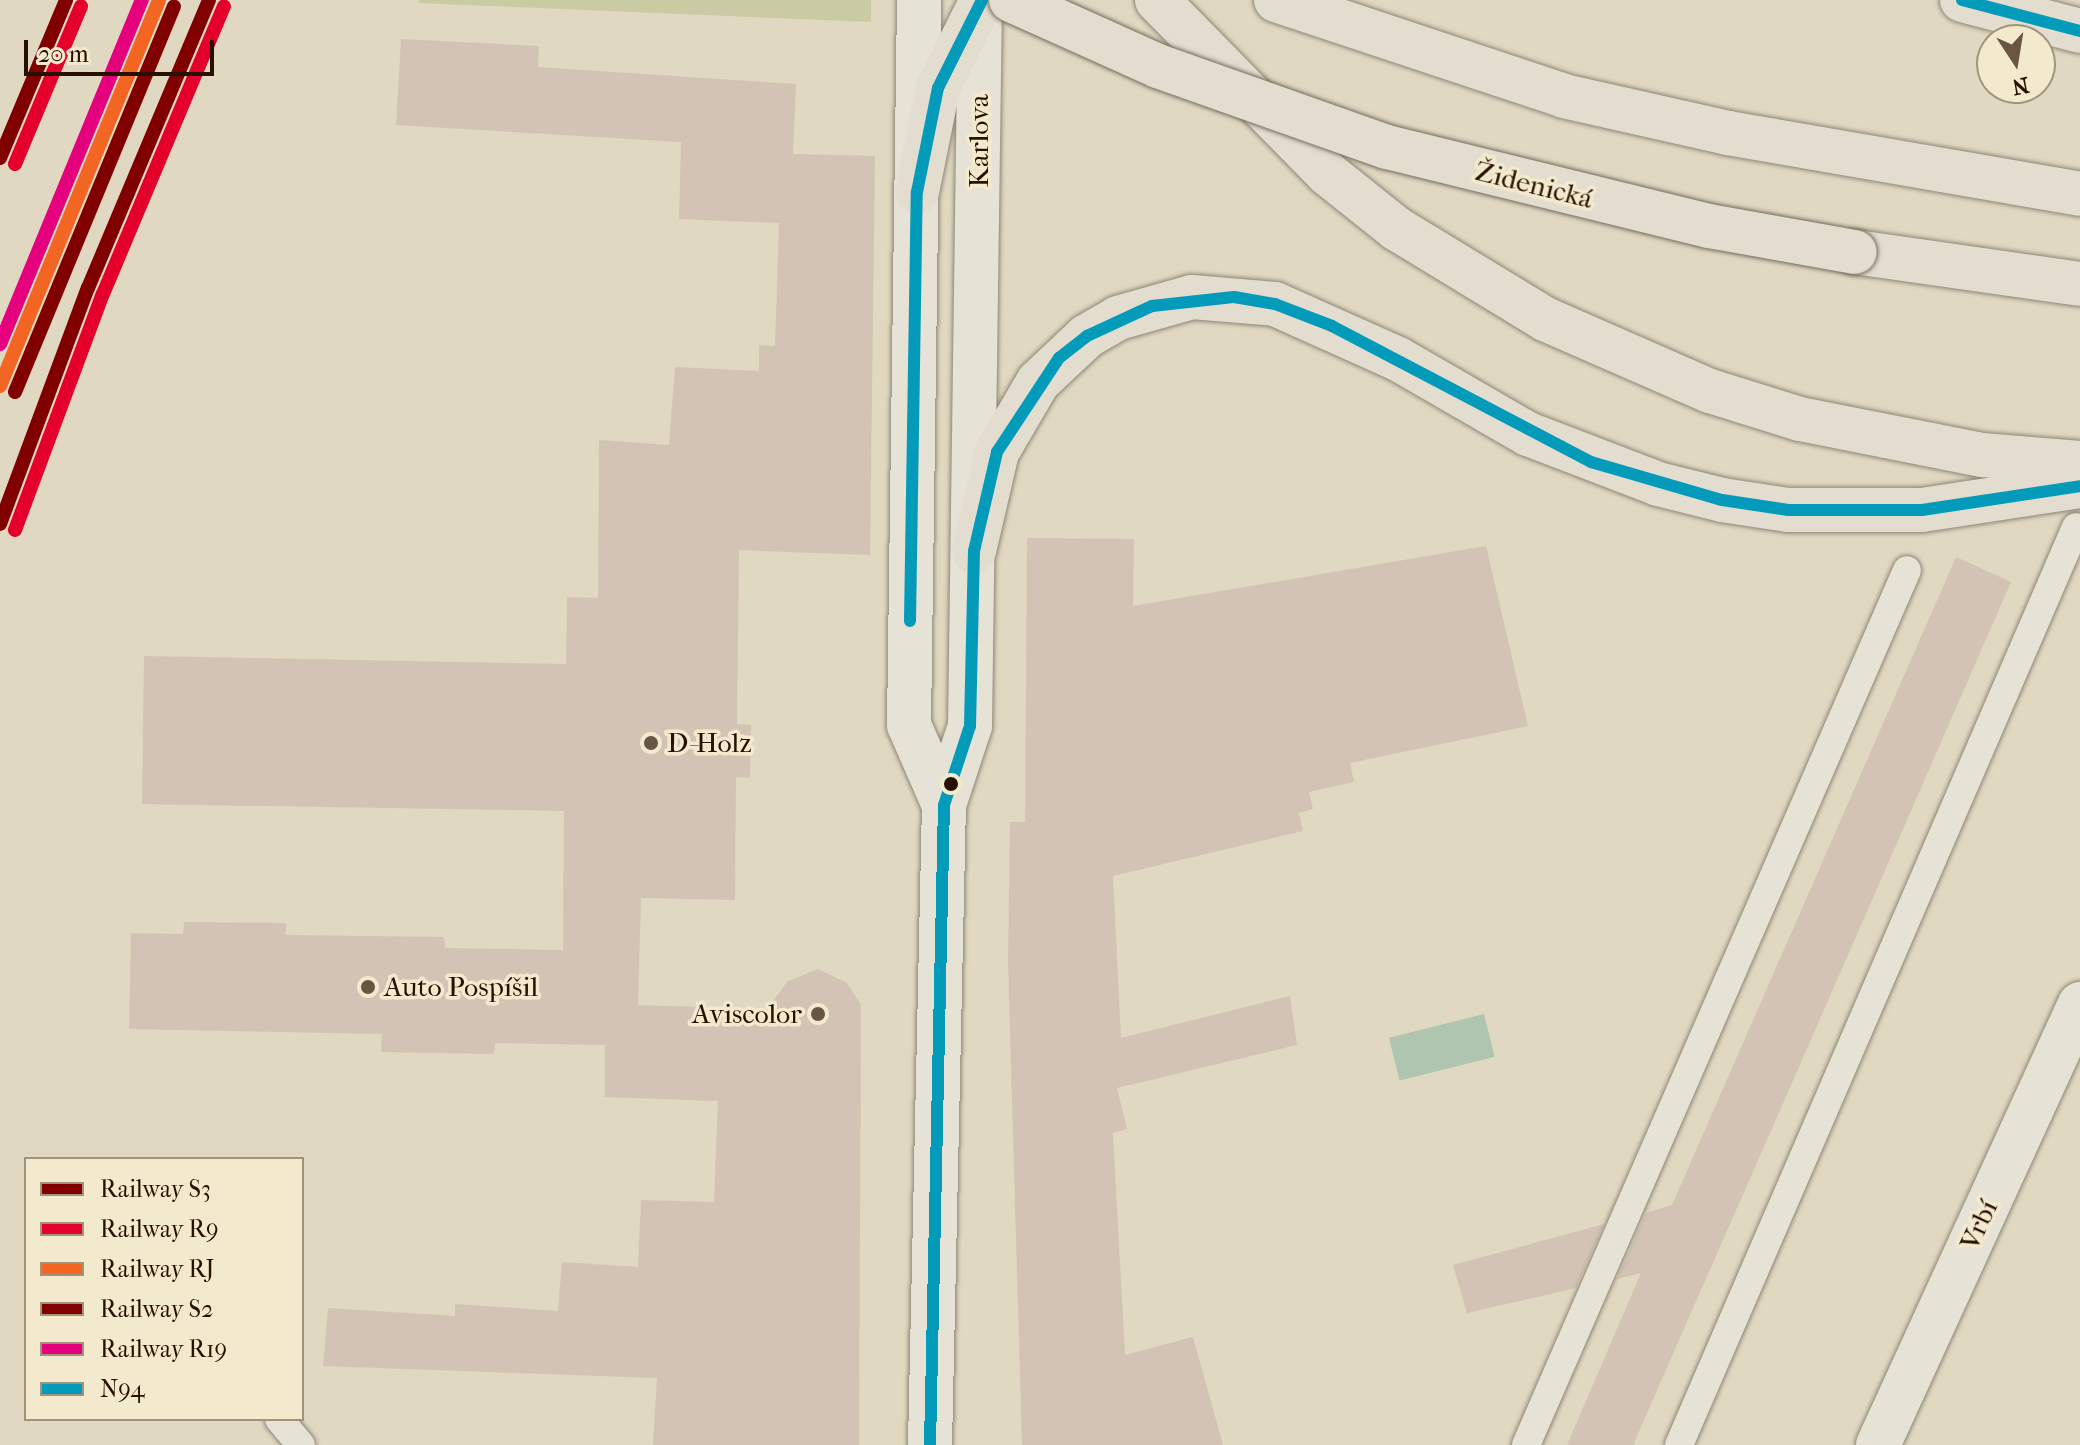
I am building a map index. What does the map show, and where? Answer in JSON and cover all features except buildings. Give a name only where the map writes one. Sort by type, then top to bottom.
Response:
[{"type":"highway","points":[[1157,0],[1328,174],[1397,229],[1545,319],[1667,374],[1800,419],[1982,455],[2080,463]]},
{"type":"highway","points":[[1276,0],[1564,96],[2080,194]]},
{"type":"highway","points":[[1962,0],[2080,31]]},
{"type":"highway","points":[[917,192],[938,88],[988,1]]},
{"type":"highway","name":"Židenická","points":[[988,1],[1158,66],[1387,147],[1709,226],[1855,252],[2080,284]]},
{"type":"highway","points":[[974,551],[997,452],[1038,382],[1087,336],[1118,318],[1192,297],[1275,304],[1398,359],[1553,445],[1658,484],[1722,500],[1788,510],[1908,511],[2078,506]]},
{"type":"main road","name":"Karlova","points":[[919,0],[909,725],[944,805]]},
{"type":"main road","name":"Karlova","points":[[930,1445],[944,805],[970,726],[988,1]]},
{"type":"main road","name":"Vrbí","points":[[1878,1445],[2080,1004]]},
{"type":"lane","points":[[1679,1445],[2078,506]]},
{"type":"lane","points":[[1526,1445],[1907,570]]},
{"type":"lane","points":[[281,1421],[301,1445]]},
{"type":"shaded area","points":[[420,0],[871,0],[871,22],[418,3]]},
{"type":"shaded area","points":[[1484,1014],[1495,1057],[1400,1080],[1389,1038]]},
{"type":"rail line","name":"S3","points":[[0,158],[66,0]]},
{"type":"rail line","name":"R19","points":[[0,344],[142,0]]},
{"type":"rail line","name":"RJ","points":[[0,386],[159,0]]},
{"type":"rail line","name":"S3","points":[[0,524],[88,288],[209,0]]},
{"type":"rail line","name":"R9","points":[[15,164],[81,6]]},
{"type":"rail line","name":"S2","points":[[15,392],[174,6]]},
{"type":"rail line","name":"R9","points":[[15,530],[103,294],[224,6]]},
{"type":"transit line","name":"N94","points":[[910,621],[917,192],[938,88],[982,0]]},
{"type":"transit line","name":"N94","points":[[1962,0],[2080,31]]},
{"type":"transit line","name":"N94","points":[[930,1445],[944,805],[970,726],[974,551],[997,452],[1059,358],[1087,336],[1152,306],[1234,297],[1275,304],[1332,326],[1591,462],[1722,500],[1788,510],[1922,510],[2080,486]]},
{"type":"place","name":"D-Holz","points":[[651,743]]},
{"type":"place","name":"Auto Pospíšil","points":[[368,987]]},
{"type":"place","name":"Aviscolor","points":[[818,1014]]}]
